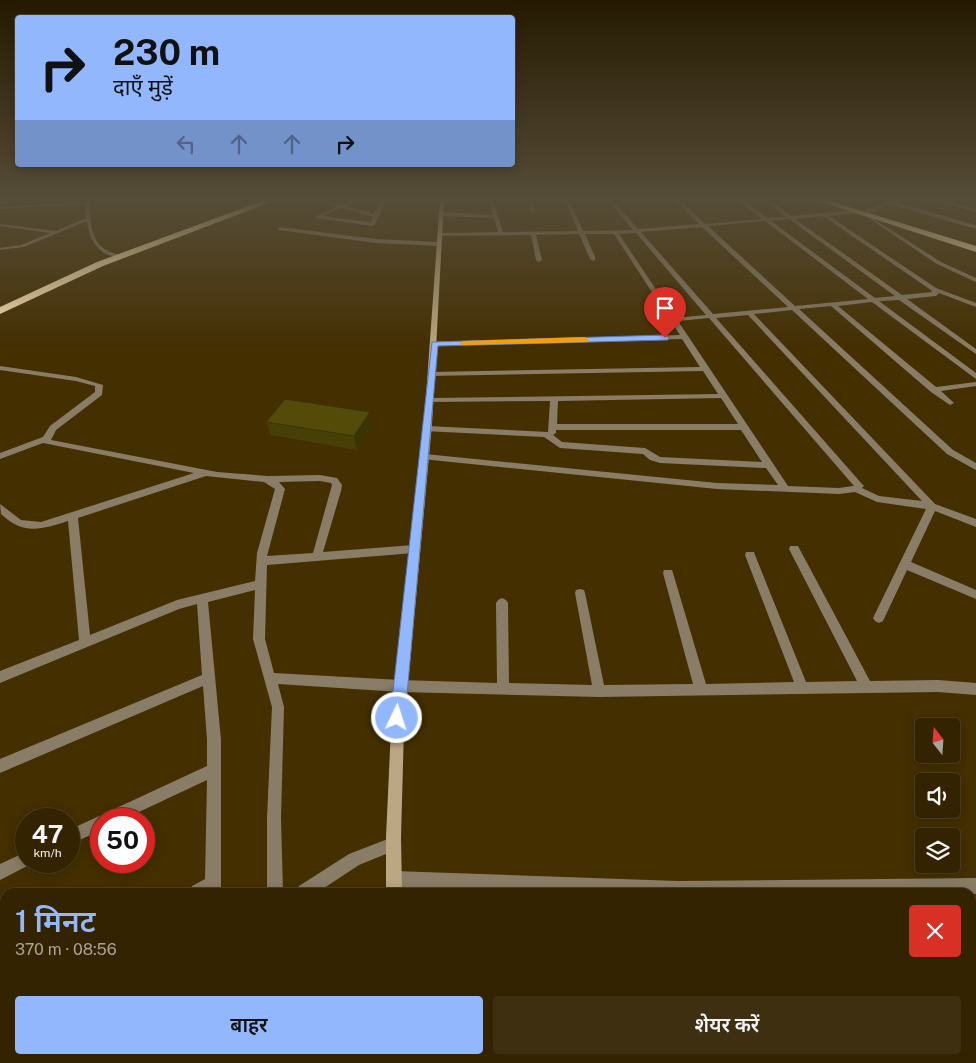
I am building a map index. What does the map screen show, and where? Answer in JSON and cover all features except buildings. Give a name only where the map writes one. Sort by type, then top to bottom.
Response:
[{"type":"highway","points":[[0,310],[40,290],[135,250]]},
{"type":"main road","points":[[394,886],[394,774],[400,686],[425,458],[439,250]]},
{"type":"street","points":[[537,250],[539,260]]},
{"type":"street","points":[[589,250],[593,259]]},
{"type":"street","points":[[626,250],[785,489]]},
{"type":"street","points":[[653,250],[856,481],[859,486],[856,489]]},
{"type":"street","points":[[730,250],[950,452],[976,467]]},
{"type":"street","points":[[805,250],[976,377]]},
{"type":"street","points":[[835,250],[976,352]]},
{"type":"street","points":[[875,250],[934,290],[976,305]]},
{"type":"street","points":[[918,250],[939,263],[976,280]]},
{"type":"street","points":[[672,320],[936,294],[934,290]]},
{"type":"street","points":[[833,305],[950,403]]},
{"type":"street","points":[[750,313],[932,506]]},
{"type":"street","points":[[434,344],[684,337]]},
{"type":"street","points":[[0,368],[76,379],[99,385],[99,393],[54,428],[46,439],[0,456]]},
{"type":"street","points":[[432,374],[705,369]]},
{"type":"street","points":[[934,390],[976,384]]},
{"type":"street","points":[[430,400],[554,400],[723,396]]},
{"type":"street","points":[[552,437],[554,400]]},
{"type":"street","points":[[552,427],[744,428]]},
{"type":"street","points":[[427,429],[546,434],[560,445],[645,451],[653,458],[660,460],[769,465]]},
{"type":"street","points":[[46,439],[52,443],[206,473],[266,480],[320,478],[334,480],[337,485],[336,491],[317,556]]},
{"type":"street","points":[[425,458],[717,486],[785,489],[856,489],[877,499],[932,506],[976,523]]},
{"type":"street","points":[[0,507],[9,517],[21,525],[30,527],[73,517],[206,473]]},
{"type":"street","points":[[266,480],[276,484],[280,489],[280,496],[264,544],[261,561],[259,639],[278,706],[274,818],[275,888]]},
{"type":"street","points":[[879,618],[932,506]]},
{"type":"street","points":[[73,517],[86,642]]},
{"type":"street","points":[[261,561],[414,549]]},
{"type":"street","points":[[794,549],[866,687]]},
{"type":"street","points":[[750,555],[802,688]]},
{"type":"street","points":[[905,564],[976,595]]},
{"type":"street","points":[[668,573],[701,689]]},
{"type":"street","points":[[0,677],[177,605],[260,584]]},
{"type":"street","points":[[580,593],[599,691]]},
{"type":"street","points":[[202,598],[214,740],[213,888]]},
{"type":"street","points":[[502,603],[503,688]]},
{"type":"street","points":[[0,766],[209,678]]},
{"type":"street","points":[[271,678],[400,686],[599,691],[938,686],[976,688]]},
{"type":"street","points":[[131,808],[214,770]]},
{"type":"street","points":[[311,888],[354,859],[393,844]]},
{"type":"street","points":[[0,872],[15,864]]},
{"type":"street","points":[[394,886],[508,888]]},
{"type":"street","points":[[857,888],[976,886]]},
{"type":"lane","points":[[104,250],[117,256]]},
{"type":"slow traffic","points":[[464,343],[585,340]]},
{"type":"route","points":[[397,718],[425,458],[434,344],[665,338]]}]
